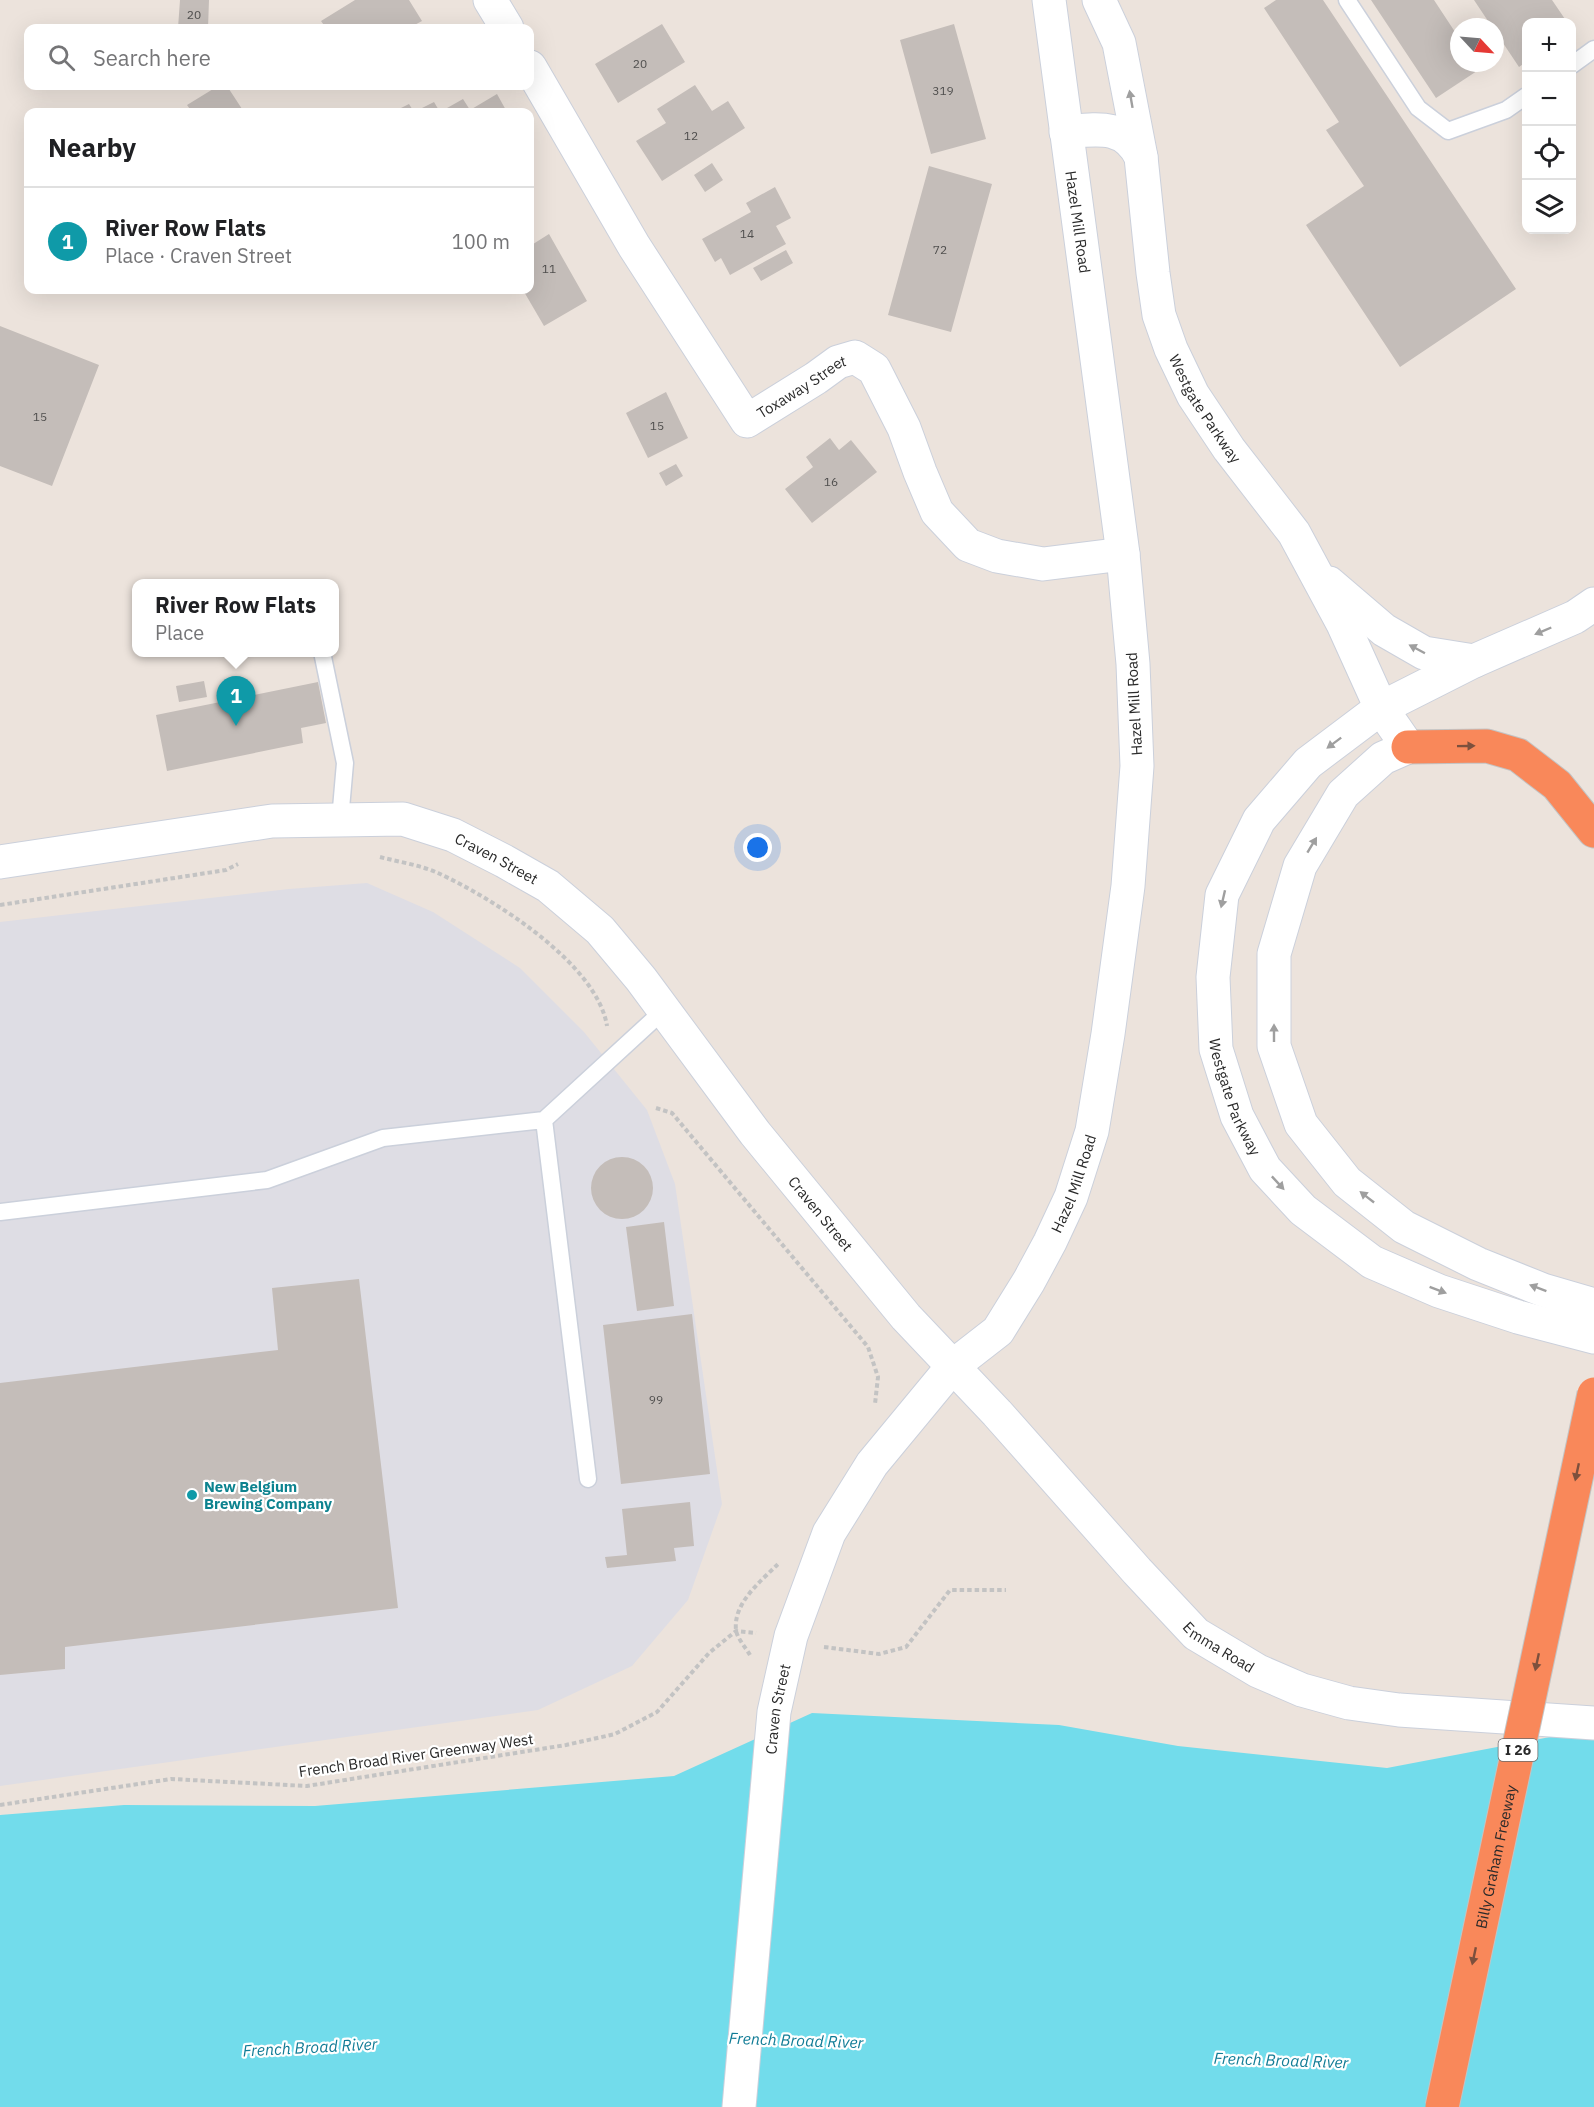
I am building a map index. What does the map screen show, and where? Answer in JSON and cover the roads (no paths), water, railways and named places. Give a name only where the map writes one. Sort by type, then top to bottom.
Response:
[{"type":"highway","points":[[1408,747],[1487,746],[1518,755],[1557,785],[1594,831]]},
{"type":"highway","name":"Billy Graham Freeway","points":[[1442,2107],[1594,1394]]},
{"type":"street","points":[[490,0],[505,24]]},
{"type":"street","name":"Hazel Mill Road","points":[[952,1366],[998,1331],[1029,1281],[1071,1197],[1092,1131],[1128,886],[1137,766],[1133,664],[1123,554],[1049,0]]},
{"type":"street","name":"Westgate Parkway","points":[[1099,0],[1119,43],[1141,157],[1153,273],[1160,315],[1171,349],[1193,395],[1229,449],[1294,533],[1343,624],[1381,708],[1408,747]]},
{"type":"street","name":"Toxaway Street","points":[[534,74],[634,246],[747,421],[838,362],[855,357],[874,369],[904,428],[937,512],[968,545],[997,556],[1043,564],[1123,554]]},
{"type":"street","points":[[1066,132],[1112,130],[1136,146],[1141,157]]},
{"type":"street","points":[[1317,572],[1384,630],[1424,653],[1474,661]]},
{"type":"street","points":[[1381,708],[1474,661],[1575,617],[1594,604]]},
{"type":"street","name":"Westgate Parkway","points":[[1381,708],[1308,763],[1259,820],[1222,895],[1213,977],[1216,1049],[1238,1116],[1265,1169],[1303,1210],[1372,1262],[1439,1291],[1518,1317],[1594,1337]]},
{"type":"street","points":[[1408,747],[1383,758],[1343,794],[1300,866],[1274,954],[1274,1046],[1301,1124],[1347,1182],[1404,1227],[1478,1264],[1543,1290],[1594,1305]]},
{"type":"street","name":"Craven Street","points":[[0,862],[272,821],[403,819],[453,835],[548,886],[600,930],[823,1218],[906,1317],[952,1366],[872,1464],[829,1533],[790,1640],[774,1712],[739,2107]]},
{"type":"street","name":"Emma Road","points":[[952,1366],[1196,1634],[1258,1671],[1302,1690],[1349,1703],[1399,1710],[1594,1723]]},
{"type":"lane","points":[[1347,0],[1418,108],[1448,131],[1506,110],[1522,99]]},
{"type":"lane","points":[[1576,61],[1594,49]]},
{"type":"lane","points":[[323,657],[345,763],[340,820]]},
{"type":"lane","points":[[0,1212],[267,1180],[383,1138],[544,1120],[664,1010]]},
{"type":"lane","points":[[544,1120],[588,1479]]},
{"type":"water","name":"French Broad River","points":[[812,1713],[1059,1725],[1178,1746],[1387,1768],[1550,1737],[1594,1736],[1594,2107],[0,2107],[0,1815],[124,1805],[315,1806],[674,1776]]},
{"type":"place","name":"River Row Flats","points":[[236,726]]},
{"type":"place","name":"New Belgium Brewing Company","points":[[192,1495]]}]
